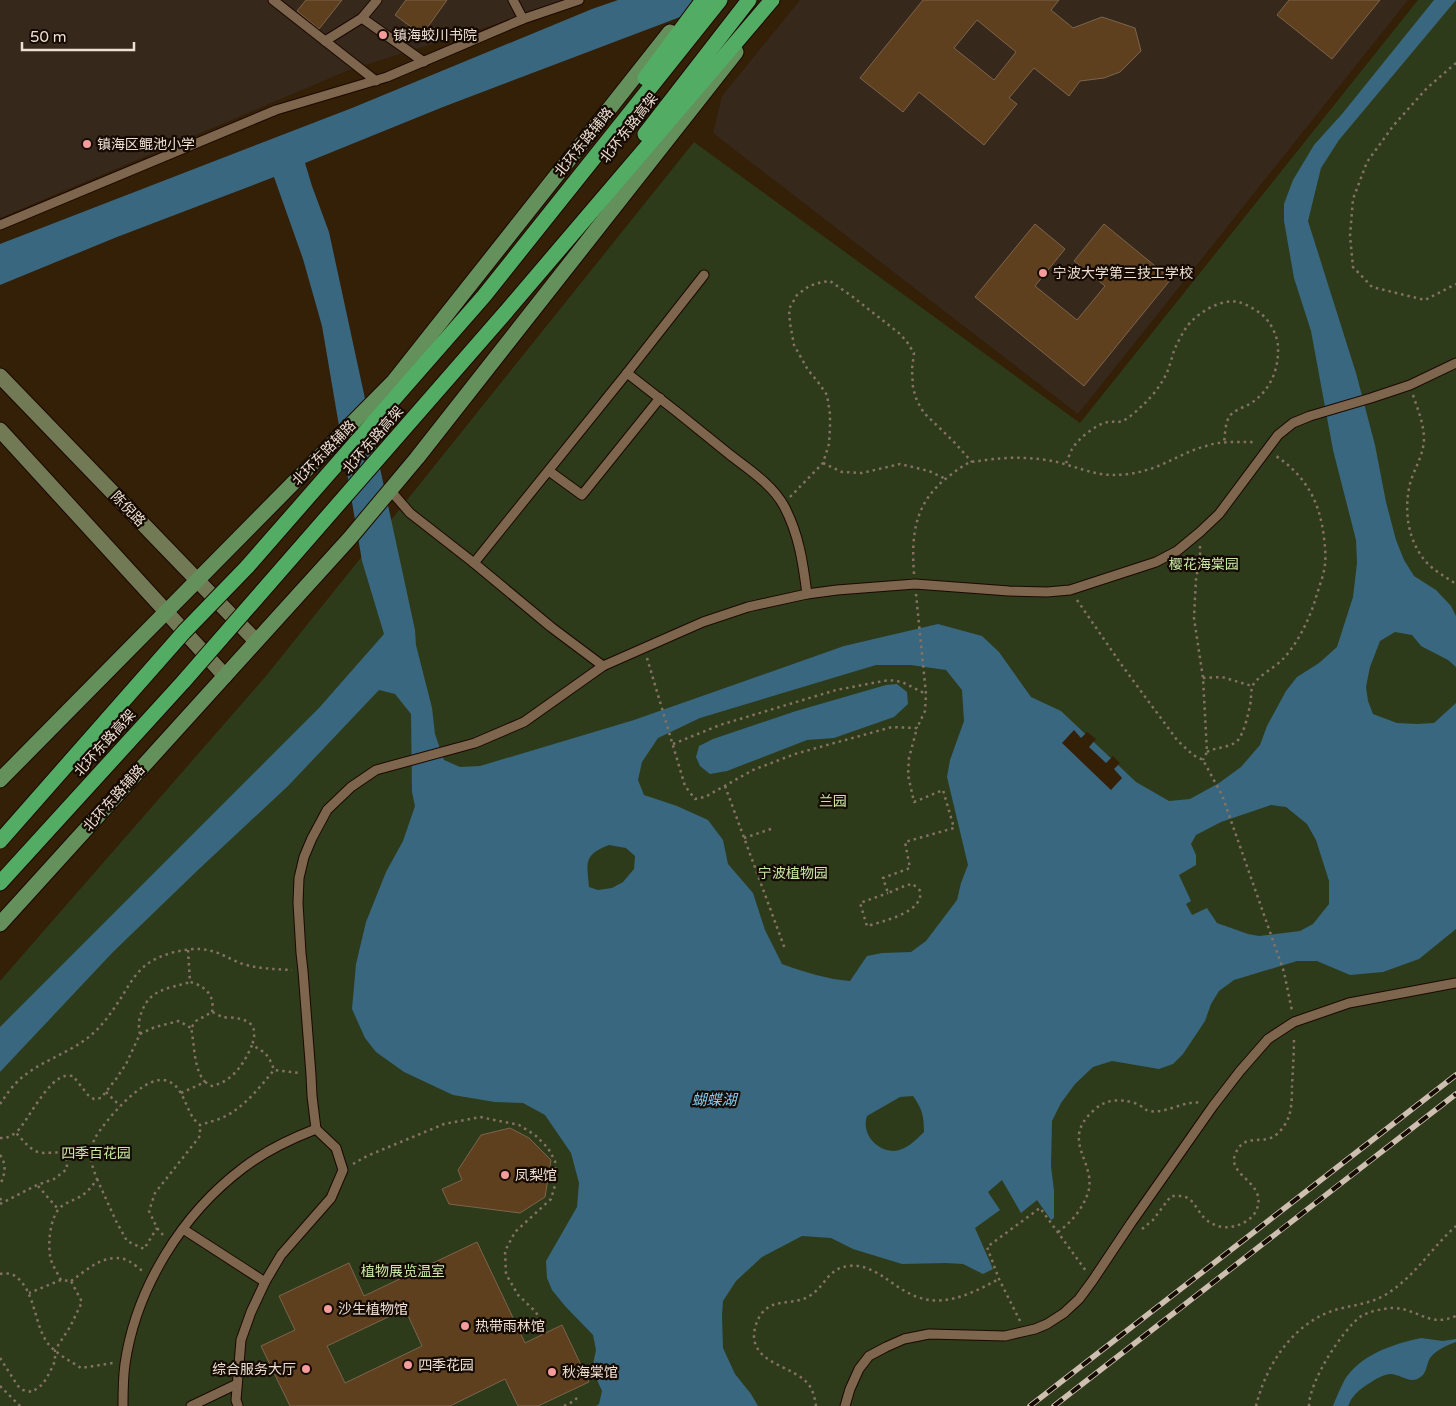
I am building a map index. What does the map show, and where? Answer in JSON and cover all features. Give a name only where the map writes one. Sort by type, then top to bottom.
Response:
[{"type":"highway","points":[[484,296],[703,0]]},
{"type":"highway","name":"北环东路高架","points":[[0,841],[184,632],[247,567],[484,296],[720,0]]},
{"type":"highway","name":"北环东路高架","points":[[0,883],[190,674],[506,313],[750,0]]},
{"type":"highway","points":[[506,313],[772,0]]},
{"type":"main road","name":"北环东路辅路","points":[[0,780],[394,381],[695,0]]},
{"type":"main road","name":"北环东路辅路","points":[[0,924],[350,538],[417,458],[777,0]]},
{"type":"street","name":"陈倪路","points":[[0,376],[256,641]]},
{"type":"street","points":[[0,430],[225,676]]},
{"type":"lane","points":[[273,0],[376,81]]},
{"type":"lane","points":[[326,41],[362,18],[377,0]]},
{"type":"lane","points":[[513,0],[523,20]]},
{"type":"lane","points":[[0,225],[276,110],[376,81],[523,20],[579,0]]},
{"type":"lane","points":[[362,18],[424,62]]},
{"type":"lane","points":[[474,564],[704,275]]},
{"type":"lane","points":[[238,1406],[236,1400],[241,1340],[251,1312],[265,1282],[281,1255],[331,1198],[343,1170],[336,1148],[316,1128],[300,952],[298,903],[299,878],[304,857],[312,838],[327,810],[351,787],[376,770],[476,743],[524,722],[603,666],[702,622],[748,607],[807,594],[915,584],[1010,591],[1047,592],[1070,590],[1156,562],[1177,551],[1219,514],[1278,435],[1293,424],[1310,416],[1410,385],[1456,363]]},
{"type":"lane","points":[[627,373],[768,486],[783,504],[796,531],[807,594]]},
{"type":"lane","points":[[549,471],[582,496],[660,398]]},
{"type":"lane","points":[[390,490],[410,513],[551,627],[603,666]]},
{"type":"lane","points":[[845,1406],[850,1389],[859,1370],[869,1356],[904,1339],[929,1334],[1005,1336],[1026,1332],[1047,1324],[1064,1313],[1079,1299],[1130,1223],[1240,1071],[1268,1040],[1294,1022],[1349,1003],[1456,983]]},
{"type":"lane","points":[[123,1406],[125,1364],[134,1327],[153,1278],[171,1244],[200,1207],[243,1168],[266,1152],[316,1128]]},
{"type":"lane","points":[[183,1228],[265,1282]]},
{"type":"lane","points":[[191,1406],[237,1384]]},
{"type":"path","points":[[1456,63],[1427,88],[1393,126],[1367,162],[1353,199],[1350,236],[1353,267],[1372,287],[1425,300],[1456,284]]},
{"type":"path","points":[[783,504],[823,463],[829,444],[830,414],[827,395],[808,370],[794,345],[789,308],[797,295],[809,286],[822,282],[830,281],[871,310],[907,342],[914,353],[912,369],[913,388],[917,401],[924,412],[972,462]]},
{"type":"path","points":[[1066,463],[1072,449],[1093,429],[1108,422],[1123,421],[1142,406],[1152,395],[1164,380],[1175,350],[1186,328],[1194,318],[1210,308],[1226,302],[1237,302],[1265,316],[1275,334],[1278,357],[1271,384],[1249,404],[1232,413],[1228,419],[1224,443]]},
{"type":"path","points":[[1410,385],[1423,422],[1424,440],[1422,454],[1411,480],[1407,499],[1411,538],[1417,551],[1428,564],[1456,584]]},
{"type":"path","points":[[888,893],[883,878],[910,868],[905,842],[954,828],[943,790],[914,802],[908,774],[909,758],[917,728],[925,711],[926,694],[912,553],[916,525],[921,508],[932,491],[960,468],[972,462],[1005,457],[1021,457],[1066,463],[1091,472],[1111,475],[1151,469],[1207,445],[1251,442],[1286,463],[1300,476],[1318,506],[1323,526],[1325,565],[1308,620],[1296,642],[1284,658],[1252,686],[1250,703],[1241,735],[1235,743],[1207,752]]},
{"type":"path","points":[[823,463],[842,472],[862,473],[900,464],[929,471],[946,479]]},
{"type":"path","points":[[1200,532],[1200,557],[1196,579],[1194,618],[1203,678],[1207,752],[1203,760]]},
{"type":"path","points":[[1070,590],[1177,740],[1193,755],[1203,760],[1222,795],[1284,972],[1294,1022],[1292,1088],[1289,1116],[1286,1124],[1273,1137],[1247,1141],[1235,1155],[1236,1168],[1250,1182],[1258,1195],[1255,1213],[1242,1224],[1233,1227],[1223,1227],[1208,1221],[1189,1199],[1181,1196],[1171,1196],[1153,1220],[1142,1230],[1130,1223]]},
{"type":"path","points":[[644,647],[686,786],[695,799],[705,797],[753,770],[795,754],[892,727],[917,728]]},
{"type":"path","points":[[1203,678],[1222,677],[1252,686]]},
{"type":"path","points":[[673,744],[720,725],[836,690],[889,680],[902,682],[926,694]]},
{"type":"path","points":[[724,786],[784,949]]},
{"type":"path","points":[[744,838],[774,828]]},
{"type":"path","points":[[907,884],[913,884],[921,893],[919,902],[905,914],[867,926],[860,902],[888,893],[907,884]]},
{"type":"path","points":[[0,1104],[16,1083],[36,1068],[66,1052],[90,1036],[105,1021],[118,1004],[128,985],[146,964],[163,955],[206,949],[242,963],[266,968],[303,971]]},
{"type":"path","points":[[188,950],[190,982]]},
{"type":"path","points":[[0,1138],[6,1138],[16,1133],[25,1123],[46,1091],[66,1075],[73,1076],[88,1095],[94,1099],[101,1098],[126,1064],[140,1034],[140,1017],[146,1001],[154,993],[190,982],[206,990],[212,998],[212,1012]]},
{"type":"path","points":[[212,1012],[224,1017],[248,1021],[253,1026],[255,1032],[252,1045],[241,1066],[224,1082],[212,1086],[201,1077],[196,1061],[192,1028],[196,1021],[212,1012]]},
{"type":"path","points":[[140,1034],[155,1027],[179,1021],[192,1028]]},
{"type":"path","points":[[252,1045],[262,1050],[268,1056],[274,1070]]},
{"type":"path","points":[[274,1070],[311,1075]]},
{"type":"path","points":[[200,1125],[225,1116],[243,1105],[274,1070]]},
{"type":"path","points":[[158,1228],[144,1249],[127,1241],[96,1179],[90,1155],[94,1139],[120,1106],[136,1091],[147,1084],[162,1080],[173,1084],[181,1093],[191,1116],[200,1125]]},
{"type":"path","points":[[181,1093],[205,1082]]},
{"type":"path","points":[[106,1092],[120,1106]]},
{"type":"path","points":[[1058,1232],[1075,1217],[1086,1198],[1089,1179],[1078,1142],[1086,1117],[1097,1107],[1109,1101],[1126,1100],[1138,1104],[1147,1110],[1160,1111],[1186,1103],[1213,1106]]},
{"type":"path","points":[[343,1170],[368,1156],[444,1124],[480,1117],[519,1125],[535,1135],[548,1148],[555,1161],[556,1182],[551,1199],[515,1232],[505,1251],[506,1274],[518,1295],[536,1312],[543,1328]]},
{"type":"path","points":[[171,1244],[158,1228],[149,1211],[155,1194],[200,1136],[200,1125]]},
{"type":"path","points":[[0,1198],[1,1204],[54,1179],[66,1169],[67,1159],[64,1155],[39,1152],[31,1148],[16,1133]]},
{"type":"path","points":[[0,1155],[5,1166],[4,1176],[0,1185]]},
{"type":"path","points":[[61,1280],[54,1268],[50,1255],[52,1224],[58,1209],[81,1196],[92,1186],[96,1179]]},
{"type":"path","points":[[38,1185],[58,1209]]},
{"type":"path","points":[[1026,1332],[999,1279],[987,1247],[1040,1208],[1092,1280]]},
{"type":"path","points":[[1256,1406],[1273,1362],[1286,1343],[1302,1327],[1319,1316],[1334,1310],[1372,1301],[1386,1294],[1407,1278],[1446,1234],[1456,1226]]},
{"type":"path","points":[[29,1293],[61,1280],[71,1281],[97,1263],[112,1258],[125,1260],[153,1278]]},
{"type":"path","points":[[816,1406],[810,1385],[796,1373],[783,1368],[765,1356],[758,1348],[754,1337],[756,1326],[760,1316],[769,1307],[778,1303],[806,1298],[820,1287],[828,1276],[838,1269],[849,1266],[859,1266],[872,1270],[923,1299],[956,1298],[975,1292],[999,1279]]},
{"type":"path","points":[[0,1274],[8,1273],[15,1276],[29,1293],[45,1340],[55,1350],[81,1368],[108,1363],[125,1364]]},
{"type":"path","points":[[0,1358],[18,1386],[23,1390],[32,1392],[43,1384],[55,1361],[55,1350],[70,1327],[82,1302],[71,1281]]},
{"type":"path","points":[[1309,1406],[1309,1399],[1323,1366],[1336,1344],[1361,1316],[1381,1309],[1394,1308],[1440,1321],[1456,1316]]},
{"type":"path","points":[[0,1386],[20,1406]]},
{"type":"path","points":[[564,1406],[579,1396]]},
{"type":"shaded area","name":"镇海区鲲池小学","points":[[0,0],[573,0],[349,70],[0,218]]},
{"type":"shaded area","name":"宁波大学第三技工学校","points":[[800,0],[1408,0],[1078,414],[713,133],[722,96]]},
{"type":"green space","name":"宁波植物园","points":[[1418,0],[1456,0],[1456,1406],[0,1406],[0,981],[266,676],[694,142],[1080,423]]},
{"type":"water","name":"蝴蝶湖","points":[[618,0],[725,0],[443,107],[305,163],[329,232],[415,630],[416,645],[432,708],[435,734],[444,760],[460,767],[480,766],[634,720],[844,646],[938,624],[982,636],[999,652],[1031,697],[1061,711],[1136,782],[1169,801],[1190,799],[1219,783],[1241,767],[1260,745],[1267,726],[1286,691],[1297,677],[1319,663],[1337,647],[1353,597],[1357,563],[1356,540],[1333,450],[1311,331],[1294,278],[1284,221],[1284,204],[1293,180],[1314,145],[1342,114],[1434,0],[1456,0],[1339,140],[1321,168],[1308,221],[1356,373],[1375,445],[1386,502],[1396,540],[1404,560],[1414,576],[1436,590],[1451,606],[1456,616],[1456,667],[1448,660],[1421,646],[1412,635],[1395,632],[1380,641],[1370,667],[1366,687],[1368,701],[1373,714],[1397,723],[1434,723],[1456,703],[1456,929],[1419,959],[1383,972],[1350,975],[1317,961],[1297,961],[1234,980],[1219,991],[1211,1004],[1205,1021],[1183,1054],[1173,1064],[1159,1069],[1112,1061],[1093,1067],[1075,1084],[1061,1103],[1052,1121],[1051,1166],[1054,1191],[1054,1218],[1051,1220],[1037,1200],[1021,1213],[1002,1180],[988,1192],[1000,1210],[975,1228],[993,1269],[983,1274],[963,1264],[902,1264],[853,1249],[831,1238],[802,1236],[762,1257],[736,1281],[723,1301],[722,1316],[723,1348],[735,1374],[758,1406],[596,1406],[599,1404],[602,1391],[592,1369],[596,1350],[593,1335],[552,1290],[547,1278],[546,1261],[577,1207],[579,1183],[571,1153],[545,1115],[523,1103],[495,1102],[453,1095],[404,1072],[376,1052],[365,1038],[352,1009],[356,964],[366,922],[386,872],[403,841],[415,806],[412,792],[411,714],[395,694],[379,690],[288,786],[113,952],[0,1072],[0,1027],[319,708],[384,634],[362,561],[322,326],[303,259],[274,177],[117,237],[0,285],[0,244],[352,108]],"holes":[[[876,665],[911,665],[946,670],[962,690],[964,721],[950,760],[947,777],[968,865],[957,900],[926,941],[911,952],[882,953],[867,956],[850,981],[815,975],[782,964],[765,930],[753,893],[728,864],[723,840],[708,820],[677,806],[644,795],[638,780],[642,762],[658,738],[700,718]],[[1271,805],[1286,807],[1307,824],[1316,840],[1329,881],[1329,904],[1313,924],[1300,931],[1259,936],[1217,923],[1207,908],[1192,915],[1186,904],[1191,901],[1179,875],[1196,865],[1196,855],[1191,844],[1196,835],[1221,822]],[[609,845],[626,848],[635,856],[634,869],[623,882],[612,888],[598,890],[589,887],[588,861],[595,852]],[[913,1096],[922,1113],[924,1132],[903,1149],[887,1150],[881,1148],[868,1135],[866,1129],[867,1116],[900,1097]]]},
{"type":"water","points":[[897,684],[907,692],[908,704],[894,717],[834,738],[807,740],[727,771],[710,774],[700,766],[696,757],[699,746],[713,739],[796,711],[886,685]]},
{"type":"water","points":[[1421,1338],[1443,1341],[1456,1339],[1456,1342],[1432,1355],[1424,1374],[1416,1380],[1394,1374],[1386,1375],[1376,1379],[1360,1390],[1352,1398],[1348,1406],[1333,1406],[1344,1381],[1358,1364],[1388,1347]]},
{"type":"pier","points":[[1074,730],[1081,738],[1087,732],[1096,739],[1089,747],[1106,763],[1113,756],[1120,763],[1114,769],[1122,778],[1111,790],[1062,743]]},
{"type":"building","points":[[306,0],[342,0],[319,29],[297,11]]},
{"type":"building","points":[[406,0],[447,0],[422,35],[395,15]]},
{"type":"building","points":[[923,0],[1059,0],[1051,10],[1073,28],[1102,17],[1135,28],[1141,51],[1120,72],[1104,78],[1080,81],[1069,96],[1034,68],[1009,98],[1017,104],[984,145],[919,92],[903,112],[860,78]],"holes":[[[977,20],[1016,52],[994,80],[954,48]]]},
{"type":"building","points":[[1289,0],[1380,0],[1332,59],[1277,15]]},
{"type":"building","points":[[1035,224],[1065,249],[1035,286],[1077,320],[1105,286],[1074,261],[1104,224],[1171,279],[1084,386],[975,297]]},
{"type":"building","name":"凤梨馆","points":[[510,1128],[529,1138],[551,1160],[545,1197],[520,1213],[449,1204],[442,1189],[462,1180],[458,1170],[481,1135]]},
{"type":"building","points":[[477,1242],[525,1343],[562,1325],[589,1382],[538,1406],[518,1406],[505,1379],[450,1406],[290,1406],[261,1346],[295,1330],[279,1296],[349,1263],[364,1296]],"holes":[[[405,1309],[422,1346],[345,1383],[327,1346]]]},
{"type":"railway","points":[[1030,1406],[1456,1075]]},
{"type":"railway","points":[[1054,1406],[1456,1094]]},
{"type":"place","name":"镇海蛟川书院","points":[[383,35]]},
{"type":"place","name":"镇海区鲲池小学","points":[[87,144]]},
{"type":"place","name":"宁波大学第三技工学校","points":[[1043,273]]},
{"type":"place","name":"凤梨馆","points":[[505,1175]]},
{"type":"place","name":"沙生植物馆","points":[[328,1309]]},
{"type":"place","name":"热带雨林馆","points":[[465,1326]]},
{"type":"place","name":"四季花园","points":[[408,1365]]},
{"type":"place","name":"综合服务大厅","points":[[306,1369]]},
{"type":"place","name":"秋海棠馆","points":[[552,1372]]},
{"type":"park label","name":"樱花海棠园","points":[[1204,564]]},
{"type":"park label","name":"兰园","points":[[833,801]]},
{"type":"park label","name":"四季百花园","points":[[96,1153]]},
{"type":"park label","name":"植物展览温室","points":[[403,1271]]}]
